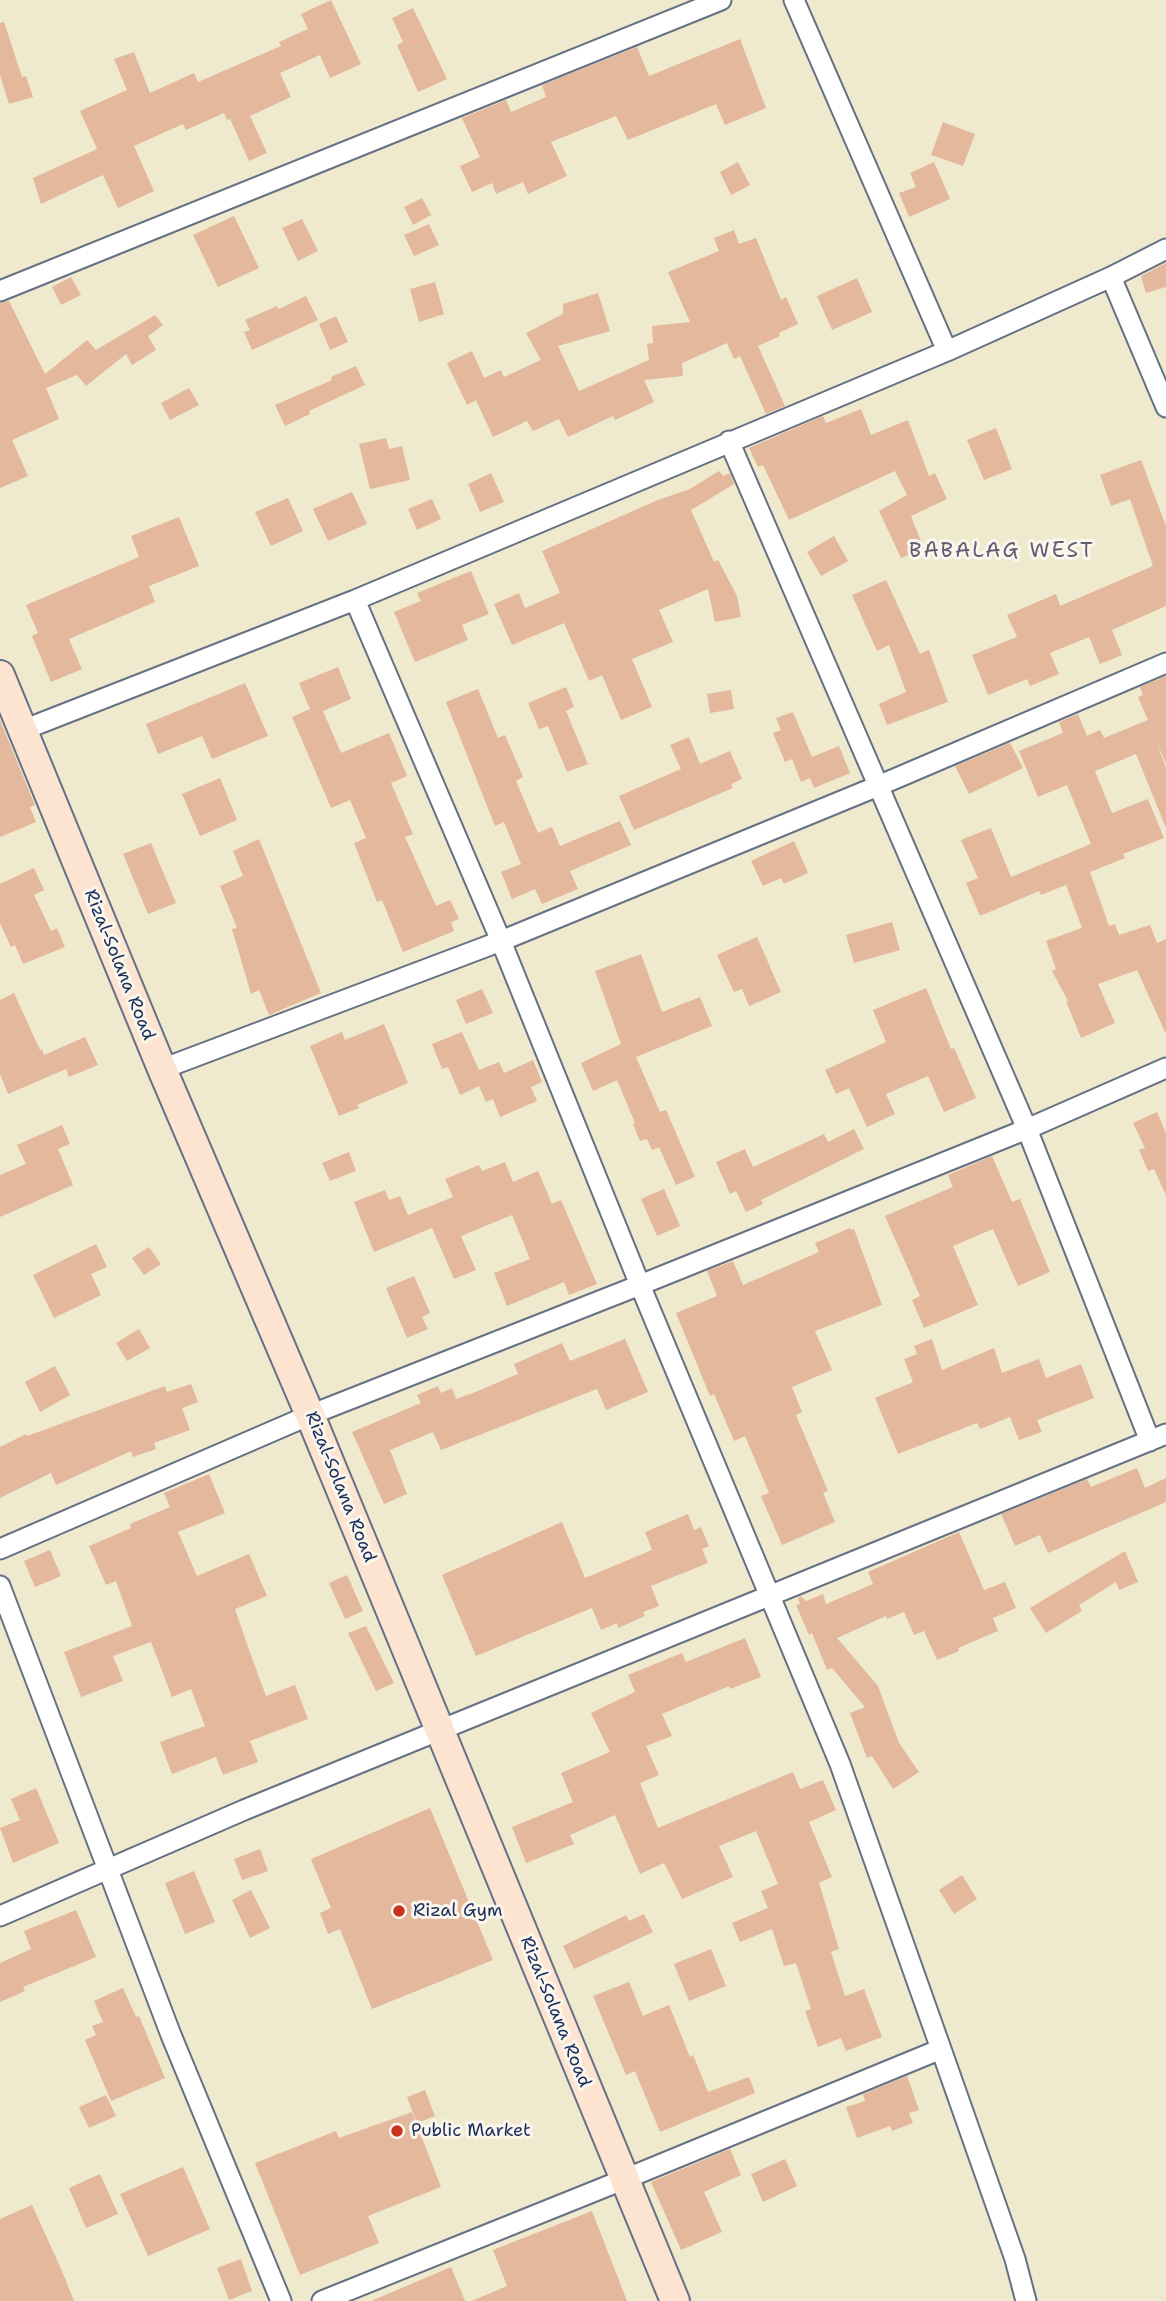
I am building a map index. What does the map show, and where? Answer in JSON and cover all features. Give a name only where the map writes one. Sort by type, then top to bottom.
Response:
[{"type":"main road","name":"Rizal-Solana Road","points":[[0,676],[162,1069],[310,1415],[675,2301]]},
{"type":"street","points":[[0,291],[720,0]]},
{"type":"street","points":[[794,0],[947,351]]},
{"type":"street","points":[[23,730],[355,600],[947,351],[1111,277],[1166,249]]},
{"type":"street","points":[[1111,277],[1166,407]]},
{"type":"street","points":[[0,1916],[107,1868],[768,1595],[1158,1438],[729,441]]},
{"type":"street","points":[[355,600],[501,941],[640,1285],[840,1763],[1015,2259],[1026,2301]]},
{"type":"street","points":[[162,1069],[501,941],[878,786],[1166,663]]},
{"type":"street","points":[[0,1549],[310,1415],[1027,1129],[1166,1068]]},
{"type":"street","points":[[0,1586],[171,2035],[281,2301]]},
{"type":"street","points":[[322,2301],[941,2049]]},
{"type":"building","points":[[331,0],[361,64],[330,78],[320,55],[280,73],[291,97],[250,116],[267,153],[249,161],[230,119],[227,120],[224,113],[186,130],[183,124],[134,146],[154,191],[118,208],[103,175],[41,204],[33,178],[97,149],[80,111],[127,90],[114,59],[134,52],[150,93],[194,73],[198,82],[281,46],[279,42],[308,29],[301,14]]},
{"type":"building","points":[[413,8],[447,79],[418,92],[397,45],[403,42],[392,18]]},
{"type":"building","points":[[4,22],[22,77],[26,76],[33,97],[9,104],[0,75],[0,23]]},
{"type":"building","points":[[740,39],[766,108],[725,125],[716,104],[628,140],[616,116],[551,142],[567,176],[528,194],[523,182],[496,194],[492,183],[472,192],[460,166],[480,157],[462,118],[506,100],[511,112],[546,97],[542,85],[637,47],[649,76]]},
{"type":"building","points":[[943,122],[975,134],[963,166],[931,155]]},
{"type":"building","points":[[738,162],[750,185],[731,195],[720,172]]},
{"type":"building","points":[[934,162],[950,199],[909,217],[899,193],[916,187],[910,173]]},
{"type":"building","points":[[422,198],[431,215],[413,225],[404,207]]},
{"type":"building","points":[[234,216],[259,268],[218,287],[193,235]]},
{"type":"building","points":[[302,219],[318,251],[298,261],[282,228]]},
{"type":"building","points":[[429,224],[439,245],[414,256],[404,235]]},
{"type":"building","points":[[734,230],[739,244],[756,238],[781,300],[786,297],[798,324],[758,346],[785,406],[766,414],[740,356],[734,359],[727,343],[682,363],[683,376],[644,380],[654,402],[615,420],[613,416],[568,437],[559,419],[533,431],[527,421],[493,437],[476,400],[467,405],[447,363],[472,351],[484,378],[501,370],[504,377],[541,360],[526,333],[563,314],[563,304],[598,293],[610,331],[558,346],[579,391],[649,360],[647,344],[653,343],[652,326],[690,322],[668,272],[719,251],[714,238]]},
{"type":"building","points":[[1166,263],[1166,287],[1146,293],[1141,276]]},
{"type":"building","points":[[71,277],[81,295],[61,305],[52,287]]},
{"type":"building","points":[[857,278],[872,312],[832,330],[817,296]]},
{"type":"building","points":[[435,282],[444,314],[419,322],[410,289]]},
{"type":"building","points":[[306,296],[318,320],[252,350],[244,332],[250,330],[245,320],[277,306],[279,309]]},
{"type":"building","points":[[9,301],[45,374],[87,340],[96,350],[155,315],[163,325],[148,336],[156,350],[132,365],[126,354],[86,386],[77,375],[46,388],[59,419],[12,440],[28,476],[0,488],[0,303]]},
{"type":"building","points":[[336,316],[348,342],[330,350],[319,324]]},
{"type":"building","points":[[356,366],[365,385],[309,411],[310,414],[285,426],[275,405],[332,380],[331,377]]},
{"type":"building","points":[[189,388],[199,405],[170,420],[161,403]]},
{"type":"building","points":[[861,409],[871,435],[908,420],[929,476],[935,473],[947,499],[911,516],[924,549],[901,558],[879,511],[907,495],[895,471],[789,520],[763,465],[758,467],[749,448],[823,416],[826,423]]},
{"type":"building","points":[[996,428],[1012,469],[984,480],[967,440]]},
{"type":"building","points":[[386,438],[389,449],[402,446],[410,480],[370,489],[359,444]]},
{"type":"building","points":[[1141,460],[1166,526],[1166,606],[1112,630],[1122,655],[1100,664],[1089,637],[1050,653],[1059,674],[1030,686],[1027,679],[988,695],[972,655],[1017,637],[1007,615],[1056,594],[1060,606],[1153,566],[1130,499],[1111,506],[1100,475]]},
{"type":"building","points":[[719,471],[723,476],[730,473],[734,484],[691,510],[714,562],[718,560],[737,596],[741,617],[715,622],[708,589],[659,610],[673,642],[632,659],[652,707],[621,720],[602,675],[589,681],[564,623],[512,645],[494,604],[519,593],[525,608],[560,593],[542,551],[658,500],[690,489]]},
{"type":"building","points":[[491,473],[504,502],[480,512],[468,484]]},
{"type":"building","points":[[352,492],[367,524],[328,541],[313,509]]},
{"type":"building","points":[[288,498],[303,531],[271,546],[255,512]]},
{"type":"building","points":[[432,499],[441,519],[417,530],[408,509]]},
{"type":"building","points":[[179,517],[199,566],[149,586],[155,602],[69,639],[82,669],[51,682],[32,636],[38,633],[26,605],[139,557],[131,536]]},
{"type":"building","points":[[834,536],[848,561],[821,576],[807,552]]},
{"type":"building","points":[[471,571],[489,614],[462,625],[468,640],[415,662],[394,612],[421,601],[417,593]]},
{"type":"building","points":[[886,580],[920,654],[929,650],[948,702],[887,725],[879,704],[906,692],[889,645],[877,651],[852,595]]},
{"type":"building","points":[[338,667],[351,699],[323,711],[341,753],[389,733],[407,776],[391,783],[413,834],[405,837],[436,906],[450,900],[459,919],[451,922],[454,931],[403,952],[382,900],[377,902],[354,843],[366,838],[350,800],[331,808],[292,717],[310,709],[299,683]]},
{"type":"building","points":[[1166,676],[1166,763],[1156,741],[1166,767],[1166,828],[1136,754],[1095,771],[1112,813],[1148,799],[1164,838],[1123,854],[1125,858],[1090,872],[1109,926],[1115,924],[1119,935],[1150,925],[1157,943],[1166,939],[1166,1034],[1137,970],[1098,984],[1115,1023],[1081,1038],[1068,1001],[1052,971],[1056,969],[1046,941],[1082,928],[1066,885],[1041,895],[1039,891],[980,916],[966,883],[978,878],[961,840],[991,828],[1011,877],[1091,844],[1067,785],[1038,797],[1019,751],[1063,733],[1059,722],[1078,714],[1087,736],[1100,730],[1104,738],[1148,720],[1138,697],[1143,695],[1140,687]]},
{"type":"building","points":[[245,683],[268,736],[212,759],[202,736],[158,754],[146,724]]},
{"type":"building","points":[[566,687],[574,707],[566,711],[588,764],[567,772],[548,726],[539,729],[528,703]]},
{"type":"building","points":[[478,689],[498,738],[505,735],[523,777],[516,781],[538,833],[552,827],[560,846],[620,821],[631,845],[570,871],[578,889],[542,904],[535,889],[512,899],[501,872],[521,864],[504,822],[495,826],[446,702]]},
{"type":"building","points":[[731,690],[734,709],[710,713],[707,694]]},
{"type":"building","points":[[793,712],[812,757],[839,746],[850,773],[814,788],[810,778],[801,782],[792,759],[785,762],[773,733],[781,730],[776,718]]},
{"type":"building","points":[[0,720],[35,805],[30,807],[36,822],[0,837]]},
{"type":"building","points":[[689,737],[700,764],[730,751],[742,779],[731,784],[733,788],[634,830],[619,796],[681,769],[670,745]]},
{"type":"building","points":[[1010,743],[1023,768],[969,794],[955,766]]},
{"type":"building","points":[[220,778],[237,820],[200,836],[182,794]]},
{"type":"building","points":[[259,839],[321,993],[269,1015],[259,990],[251,994],[232,929],[237,928],[220,886],[243,876],[233,851]]},
{"type":"building","points":[[794,841],[808,873],[784,884],[781,878],[763,886],[751,861]]},
{"type":"building","points":[[151,843],[176,903],[148,914],[123,854]]},
{"type":"building","points":[[34,868],[44,890],[34,895],[51,931],[57,928],[65,947],[23,964],[15,945],[11,947],[0,923],[0,884]]},
{"type":"building","points":[[892,922],[900,950],[854,963],[846,935]]},
{"type":"building","points":[[757,937],[781,992],[749,1006],[742,989],[734,992],[717,955]]},
{"type":"building","points":[[641,954],[662,1012],[700,997],[712,1026],[636,1057],[660,1112],[666,1110],[695,1177],[676,1185],[659,1147],[652,1150],[647,1139],[640,1141],[617,1080],[593,1091],[581,1063],[621,1044],[595,971]]},
{"type":"building","points":[[926,988],[951,1049],[954,1048],[976,1098],[944,1112],[928,1076],[886,1094],[895,1114],[867,1127],[849,1088],[836,1094],[825,1070],[886,1042],[873,1010]]},
{"type":"building","points":[[482,989],[493,1013],[466,1024],[456,1000]]},
{"type":"building","points":[[14,993],[44,1055],[85,1037],[98,1065],[69,1077],[66,1069],[8,1094],[0,1074],[0,1000]]},
{"type":"building","points":[[384,1024],[408,1083],[357,1105],[359,1108],[339,1116],[310,1046],[342,1032],[345,1040]]},
{"type":"building","points":[[462,1032],[479,1070],[499,1062],[504,1073],[533,1060],[542,1082],[531,1087],[537,1101],[500,1117],[493,1099],[486,1102],[479,1086],[460,1095],[448,1067],[442,1069],[432,1044]]},
{"type":"building","points":[[1157,1112],[1166,1133],[1166,1195],[1154,1169],[1148,1171],[1139,1150],[1145,1148],[1133,1123]]},
{"type":"building","points":[[62,1125],[70,1144],[58,1149],[73,1185],[0,1217],[0,1175],[26,1164],[17,1145]]},
{"type":"building","points":[[854,1129],[864,1149],[761,1200],[763,1204],[746,1212],[736,1191],[730,1194],[716,1162],[745,1149],[753,1167],[824,1134],[828,1142]]},
{"type":"building","points":[[349,1152],[356,1171],[330,1181],[322,1163]]},
{"type":"building","points":[[992,1156],[1012,1202],[1020,1199],[1050,1272],[1018,1286],[993,1229],[953,1246],[978,1305],[924,1328],[912,1300],[920,1296],[885,1216],[953,1187],[948,1175]]},
{"type":"building","points":[[505,1162],[513,1182],[538,1171],[552,1204],[561,1200],[597,1284],[569,1295],[564,1282],[507,1306],[494,1273],[530,1259],[512,1215],[461,1236],[476,1270],[454,1279],[432,1228],[374,1252],[354,1202],[385,1190],[389,1200],[400,1196],[408,1215],[453,1197],[445,1179],[479,1165],[482,1171]]},
{"type":"building","points":[[664,1189],[680,1226],[657,1236],[641,1199]]},
{"type":"building","points":[[850,1228],[854,1229],[882,1305],[815,1331],[832,1370],[792,1387],[802,1412],[796,1415],[828,1491],[823,1493],[835,1522],[782,1545],[761,1496],[769,1493],[745,1436],[734,1441],[714,1394],[710,1396],[676,1313],[717,1296],[707,1271],[733,1261],[743,1285],[819,1252],[815,1243]]},
{"type":"building","points":[[96,1244],[107,1267],[91,1274],[101,1295],[54,1318],[33,1275]]},
{"type":"building","points":[[149,1247],[161,1264],[144,1275],[132,1258]]},
{"type":"building","points":[[414,1276],[430,1313],[422,1317],[428,1329],[407,1338],[386,1288]]},
{"type":"building","points":[[139,1329],[150,1348],[127,1361],[116,1343]]},
{"type":"building","points":[[625,1339],[648,1392],[606,1410],[597,1389],[441,1450],[433,1432],[390,1450],[407,1494],[384,1504],[352,1432],[421,1403],[417,1395],[438,1386],[441,1393],[452,1388],[456,1399],[518,1374],[514,1364],[562,1343],[570,1361]]},
{"type":"building","points":[[932,1339],[942,1370],[994,1348],[1002,1373],[1039,1359],[1046,1378],[1081,1364],[1094,1398],[1037,1420],[1042,1432],[1019,1440],[1010,1417],[980,1429],[977,1423],[898,1454],[875,1398],[913,1382],[904,1359],[917,1354],[914,1346]]},
{"type":"building","points":[[55,1366],[70,1395],[40,1412],[25,1382]]},
{"type":"building","points":[[191,1384],[198,1402],[182,1408],[190,1430],[154,1443],[156,1449],[133,1457],[131,1451],[56,1485],[51,1473],[0,1498],[0,1447],[26,1434],[27,1436],[165,1386],[167,1392]]},
{"type":"building","points":[[1137,1468],[1145,1488],[1166,1478],[1166,1502],[1048,1553],[1040,1535],[1015,1546],[1001,1514],[1087,1479],[1091,1487]]},
{"type":"building","points":[[209,1474],[225,1513],[178,1532],[197,1576],[249,1554],[267,1596],[235,1609],[249,1650],[266,1696],[295,1685],[308,1719],[250,1741],[258,1762],[223,1775],[216,1757],[172,1774],[160,1742],[205,1726],[191,1689],[172,1697],[151,1642],[113,1656],[123,1681],[81,1697],[64,1652],[132,1626],[116,1581],[106,1585],[89,1546],[170,1507],[164,1493]]},
{"type":"building","points":[[688,1514],[694,1530],[701,1527],[709,1546],[702,1549],[708,1563],[651,1586],[659,1606],[643,1612],[645,1616],[618,1628],[617,1623],[601,1630],[592,1608],[476,1656],[442,1575],[562,1522],[585,1578],[652,1550],[645,1532]]},
{"type":"building","points":[[959,1532],[984,1590],[1005,1582],[1016,1608],[993,1618],[998,1631],[937,1660],[924,1631],[914,1635],[904,1612],[887,1619],[886,1616],[837,1638],[878,1686],[899,1743],[919,1772],[893,1789],[872,1756],[867,1758],[850,1713],[865,1707],[832,1668],[827,1670],[812,1633],[809,1635],[796,1605],[800,1604],[798,1598],[801,1596],[806,1601],[823,1594],[826,1604],[873,1584],[868,1572]]},
{"type":"building","points":[[50,1550],[61,1576],[35,1587],[24,1561]]},
{"type":"building","points":[[1125,1551],[1138,1582],[1119,1590],[1116,1582],[1079,1605],[1082,1611],[1046,1633],[1030,1608]]},
{"type":"building","points":[[347,1575],[363,1611],[345,1619],[329,1583]]},
{"type":"building","points":[[366,1626],[394,1683],[376,1691],[348,1633]]},
{"type":"building","points":[[745,1638],[761,1677],[730,1689],[729,1686],[662,1714],[672,1736],[646,1746],[659,1775],[640,1783],[658,1828],[793,1772],[800,1789],[823,1780],[836,1810],[809,1822],[832,1877],[819,1883],[839,1949],[831,1952],[845,1996],[864,1989],[882,2037],[846,2051],[841,2038],[818,2047],[805,2011],[811,2009],[796,1963],[784,1966],[772,1929],[740,1942],[732,1923],[768,1908],[761,1891],[778,1884],[756,1831],[719,1846],[733,1877],[682,1899],[664,1863],[640,1874],[615,1815],[570,1835],[574,1844],[526,1863],[512,1827],[573,1802],[561,1773],[610,1752],[591,1713],[635,1692],[628,1675],[682,1653],[686,1662]]},
{"type":"building","points":[[36,1788],[59,1843],[13,1863],[0,1828],[20,1820],[11,1799]]},
{"type":"building","name":"Rizal Gym","points":[[430,1808],[493,1960],[372,2009],[340,1929],[328,1934],[320,1913],[331,1908],[311,1859]]},
{"type":"building","points":[[260,1849],[268,1871],[242,1880],[234,1859]]},
{"type":"building","points":[[194,1871],[215,1922],[185,1934],[165,1883]]},
{"type":"building","points":[[962,1875],[977,1899],[954,1914],[939,1890]]},
{"type":"building","points":[[251,1890],[270,1928],[250,1938],[232,1900]]},
{"type":"building","points":[[76,1910],[96,1957],[23,1987],[25,1991],[0,2002],[0,1963],[31,1949],[24,1931]]},
{"type":"building","points":[[644,1914],[653,1932],[574,1969],[563,1946],[626,1915],[629,1921]]},
{"type":"building","points":[[711,1949],[726,1986],[689,2001],[674,1964]]},
{"type":"building","points":[[629,1982],[643,2016],[669,2005],[690,2057],[693,2055],[708,2092],[749,2077],[755,2093],[660,2132],[635,2071],[626,2075],[593,1996]]},
{"type":"building","points":[[123,1988],[136,2017],[139,2016],[165,2078],[111,2101],[85,2040],[96,2035],[92,2026],[103,2022],[94,2001]]},
{"type":"building","points":[[907,2076],[919,2110],[909,2113],[913,2123],[892,2131],[890,2126],[857,2138],[846,2107],[865,2101],[863,2094]]},
{"type":"building","points":[[425,2090],[435,2116],[417,2123],[407,2097]]},
{"type":"building","points":[[106,2095],[116,2116],[89,2128],[79,2107]]},
{"type":"building","points":[[412,2112],[441,2187],[368,2216],[379,2243],[300,2275],[255,2163],[336,2131],[339,2138]]},
{"type":"building","points":[[730,2149],[741,2175],[704,2192],[722,2232],[681,2250],[651,2182]]},
{"type":"building","points":[[785,2159],[797,2186],[763,2202],[751,2174]]},
{"type":"building","points":[[183,2167],[210,2229],[148,2256],[120,2194]]},
{"type":"building","points":[[100,2174],[118,2214],[86,2228],[69,2188]]},
{"type":"building","points":[[32,2205],[74,2301],[0,2301],[0,2219]]},
{"type":"building","points":[[592,2211],[627,2301],[472,2301],[507,2286],[493,2250]]},
{"type":"building","points":[[241,2259],[252,2291],[229,2300],[217,2268]]},
{"type":"building","points":[[451,2267],[465,2301],[371,2301]]},
{"type":"place","name":"Rizal Gym","points":[[399,1911]]},
{"type":"place","name":"Public Market","points":[[397,2131]]},
{"type":"district","name":"BABALAG WEST","points":[[1002,552]]}]
